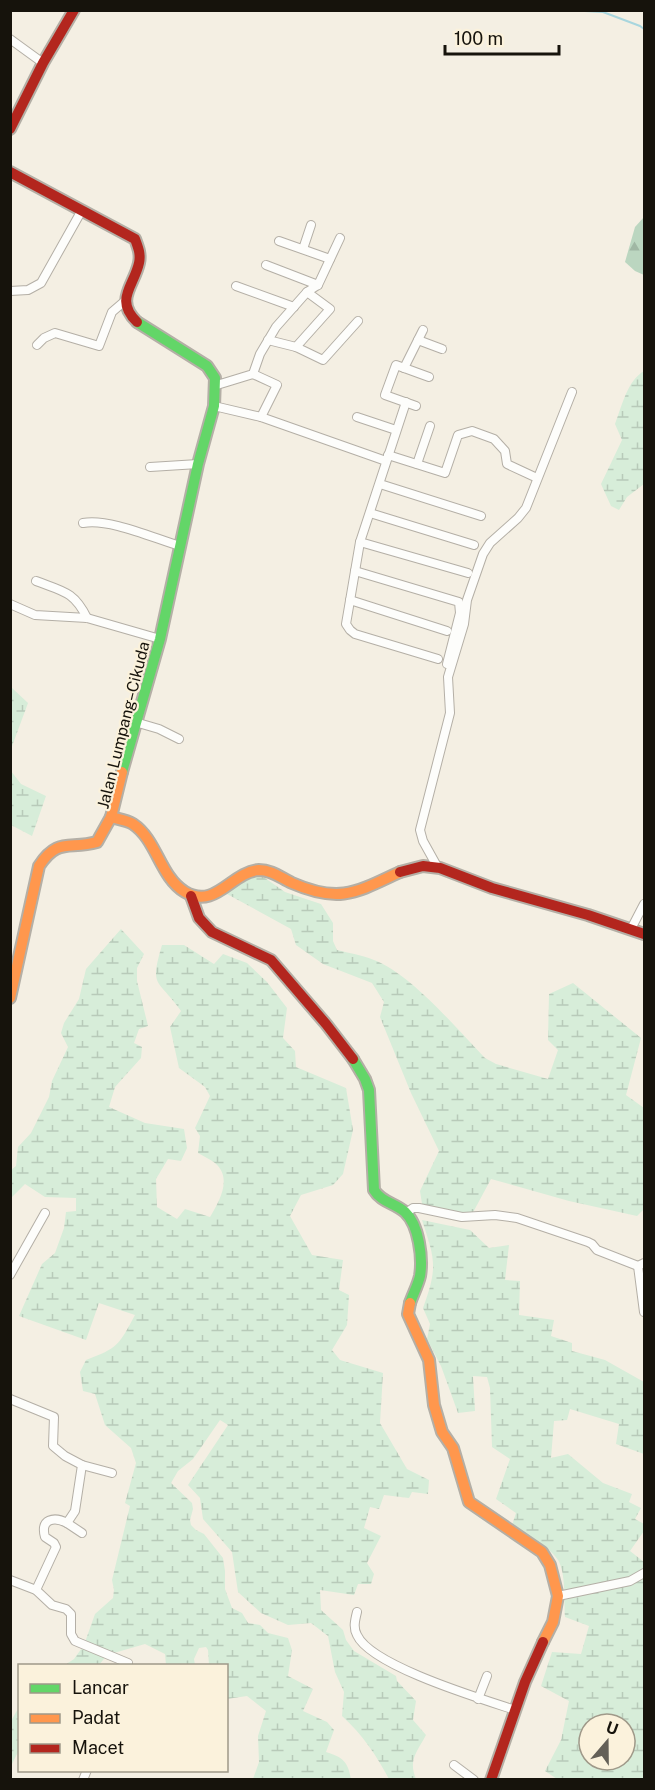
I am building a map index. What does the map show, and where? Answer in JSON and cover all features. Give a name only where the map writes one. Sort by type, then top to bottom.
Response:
[{"type":"street","points":[[10,129],[43,63],[74,10]]},
{"type":"street","points":[[10,39],[43,63]]},
{"type":"street","points":[[10,172],[130,234],[141,248],[138,268],[126,292],[132,318],[207,366],[212,371],[217,385],[253,374],[277,385],[261,417]]},
{"type":"street","points":[[10,291],[28,290],[41,283],[82,210]]},
{"type":"street","points":[[303,249],[311,225]]},
{"type":"street","points":[[253,374],[268,340],[307,292],[318,285],[340,238]]},
{"type":"street","points":[[279,241],[330,259]]},
{"type":"street","points":[[266,265],[318,285]]},
{"type":"street","points":[[236,286],[294,307]]},
{"type":"street","points":[[296,347],[330,309],[307,292]]},
{"type":"street","points":[[37,345],[44,338],[55,333],[99,346],[112,312],[126,300]]},
{"type":"street","points":[[268,340],[296,347],[323,360],[358,321]]},
{"type":"street","points":[[404,368],[423,330]]},
{"type":"street","points":[[418,340],[442,349]]},
{"type":"street","points":[[416,406],[386,395],[396,365],[429,377]]},
{"type":"street","name":"Jalan Lumpang–Cikuda","points":[[190,896],[175,883],[133,824],[111,817],[135,722],[160,639],[217,385]]},
{"type":"street","points":[[449,671],[483,554],[490,543],[526,508],[572,392]]},
{"type":"street","points":[[406,402],[360,542],[346,624],[355,634],[438,658]]},
{"type":"street","points":[[214,405],[261,417],[387,458],[445,473],[458,435],[472,431],[480,432],[502,446],[507,464],[537,478]]},
{"type":"street","points":[[357,417],[396,430]]},
{"type":"street","points":[[417,464],[430,426]]},
{"type":"street","points":[[150,467],[198,464]]},
{"type":"street","points":[[380,484],[481,516]]},
{"type":"street","points":[[370,513],[474,545]]},
{"type":"street","points":[[83,523],[92,521],[105,523],[180,546]]},
{"type":"street","points":[[360,542],[468,573]]},
{"type":"street","points":[[355,571],[459,602],[460,613],[447,662],[450,713],[420,830],[423,841],[438,868]]},
{"type":"street","points":[[36,581],[75,598],[87,618]]},
{"type":"street","points":[[350,600],[447,631]]},
{"type":"street","points":[[10,604],[35,615],[87,618],[160,639]]},
{"type":"street","points":[[135,722],[159,729],[179,739]]},
{"type":"street","points":[[10,998],[39,866],[44,857],[54,847],[90,845],[97,842],[111,817]]},
{"type":"street","points":[[491,1779],[525,1682],[553,1622],[558,1596],[550,1564],[542,1552],[474,1507],[466,1496],[461,1469],[453,1448],[441,1432],[434,1405],[429,1360],[408,1314],[420,1276],[416,1233],[414,1224],[406,1213],[374,1191],[369,1086],[362,1072],[324,1021],[268,957],[206,929],[193,911],[190,896],[208,899],[248,870],[264,870],[292,884],[328,894],[344,895],[373,887],[409,868],[426,866],[645,934]]},
{"type":"street","points":[[632,929],[644,905]]},
{"type":"street","points":[[406,1213],[413,1208],[419,1208],[462,1217],[495,1215],[517,1218],[588,1242],[597,1250],[641,1264],[645,1312]]},
{"type":"street","points":[[10,1275],[45,1213]]},
{"type":"street","points":[[10,1399],[54,1417],[53,1446],[64,1456],[82,1465],[112,1473]]},
{"type":"street","points":[[67,1522],[75,1511],[82,1465]]},
{"type":"street","points":[[36,1590],[56,1547],[45,1537],[44,1529],[48,1522],[53,1518],[59,1518],[82,1533]]},
{"type":"street","points":[[558,1596],[630,1581],[645,1573]]},
{"type":"street","points":[[10,1580],[36,1590],[52,1605],[66,1609],[71,1614],[71,1634],[75,1641],[128,1663]]},
{"type":"street","points":[[357,1612],[355,1622],[358,1637],[372,1651],[433,1681],[478,1699],[515,1710]]},
{"type":"street","points":[[478,1699],[488,1676]]},
{"type":"street","points":[[454,1765],[474,1779]]},
{"type":"green space","points":[[644,217],[644,275],[625,262],[635,227]]},
{"type":"green space","points":[[644,371],[644,484],[627,497],[619,510],[611,506],[601,484],[622,440],[615,424],[623,402],[633,381]]},
{"type":"green space","points":[[11,687],[28,703],[11,749]]},
{"type":"green space","points":[[11,771],[21,784],[46,796],[32,836],[11,825]]},
{"type":"green space","points":[[252,874],[262,876],[285,892],[321,904],[333,923],[333,941],[337,950],[374,960],[403,977],[433,1003],[485,1058],[496,1064],[548,1079],[558,1050],[548,1040],[549,994],[573,983],[641,1038],[626,1095],[644,1108],[644,1209],[637,1216],[569,1201],[491,1179],[470,1218],[423,1210],[420,1191],[439,1151],[411,1093],[380,1017],[384,1002],[372,983],[323,964],[296,945],[291,929],[227,894],[243,878]]},
{"type":"green space","points":[[121,929],[144,954],[137,968],[137,981],[148,1026],[139,1029],[134,1043],[142,1047],[141,1058],[115,1087],[109,1107],[145,1123],[184,1129],[187,1148],[181,1161],[168,1159],[156,1179],[157,1207],[177,1219],[185,1209],[210,1217],[224,1183],[220,1169],[198,1153],[200,1136],[195,1128],[210,1096],[205,1087],[179,1068],[170,1027],[181,1011],[161,987],[156,977],[162,945],[184,945],[214,964],[223,954],[247,963],[267,982],[287,1008],[283,1038],[295,1051],[296,1067],[346,1088],[353,1130],[343,1174],[333,1185],[301,1195],[290,1216],[312,1255],[343,1260],[339,1290],[349,1295],[347,1325],[332,1350],[340,1360],[383,1373],[380,1423],[407,1469],[429,1480],[428,1494],[412,1492],[409,1498],[384,1495],[379,1509],[370,1507],[364,1528],[381,1536],[367,1563],[374,1574],[371,1584],[358,1584],[354,1595],[320,1590],[321,1610],[343,1630],[346,1640],[354,1651],[396,1676],[397,1681],[416,1701],[413,1720],[426,1735],[413,1761],[416,1779],[389,1779],[368,1746],[342,1716],[344,1692],[335,1672],[328,1636],[311,1623],[288,1625],[261,1613],[238,1592],[232,1552],[203,1519],[200,1498],[188,1485],[228,1425],[220,1420],[193,1459],[178,1471],[171,1483],[192,1503],[191,1525],[204,1534],[223,1558],[225,1589],[232,1608],[242,1613],[248,1623],[260,1625],[268,1633],[288,1638],[292,1650],[288,1676],[313,1689],[303,1711],[327,1722],[334,1730],[326,1752],[344,1761],[351,1779],[253,1779],[259,1762],[258,1736],[266,1711],[247,1696],[228,1699],[228,1664],[209,1664],[206,1647],[199,1648],[194,1659],[195,1664],[166,1664],[165,1654],[145,1644],[107,1655],[100,1664],[66,1664],[74,1659],[84,1645],[95,1614],[113,1598],[112,1580],[130,1506],[125,1503],[136,1463],[131,1448],[105,1425],[95,1394],[83,1391],[80,1372],[86,1360],[105,1352],[121,1339],[135,1315],[99,1303],[86,1340],[19,1316],[42,1264],[55,1253],[64,1228],[66,1212],[76,1211],[76,1198],[45,1197],[25,1184],[11,1198],[11,1170],[16,1166],[18,1147],[31,1133],[49,1097],[52,1081],[68,1047],[61,1033],[64,1023],[79,999],[86,969]]},
{"type":"green space","points":[[422,1220],[470,1230],[489,1248],[509,1245],[505,1280],[520,1281],[519,1315],[554,1320],[551,1336],[572,1343],[572,1351],[605,1360],[644,1382],[644,1454],[616,1444],[619,1424],[570,1409],[567,1420],[554,1421],[551,1458],[568,1454],[603,1483],[632,1494],[629,1502],[641,1508],[635,1519],[644,1524],[644,1531],[630,1551],[644,1562],[644,1779],[557,1779],[545,1771],[561,1740],[569,1701],[541,1686],[552,1652],[581,1654],[589,1626],[565,1617],[563,1580],[558,1560],[543,1545],[512,1525],[516,1513],[496,1499],[510,1459],[492,1447],[490,1388],[487,1377],[473,1376],[475,1411],[458,1413],[441,1366],[427,1339],[430,1324],[423,1308],[433,1273],[432,1255]]},
{"type":"green space","points":[[18,1709],[18,1752],[11,1766],[11,1721]]},
{"type":"waterway","points":[[567,10],[603,12],[644,29]]},
{"type":"traffic: fast","points":[[122,772],[160,639],[198,464],[214,406],[215,378],[207,366],[137,322]]},
{"type":"traffic: fast","points":[[353,1059],[369,1090],[374,1190],[380,1197],[405,1212],[417,1233],[421,1260],[420,1276],[410,1303]]},
{"type":"traffic: slow","points":[[122,772],[111,817],[131,823],[141,831],[170,877],[185,892],[196,896],[215,893],[249,872],[259,870],[272,873],[309,889],[336,894],[360,890],[400,872]]},
{"type":"traffic: slow","points":[[10,998],[39,866],[52,851],[58,848],[97,842],[111,817]]},
{"type":"traffic: slow","points":[[410,1303],[408,1314],[429,1360],[434,1405],[442,1432],[453,1448],[469,1502],[542,1552],[550,1565],[558,1596],[553,1622],[543,1642]]},
{"type":"traffic: jam","points":[[10,129],[43,63],[74,10]]},
{"type":"traffic: jam","points":[[10,172],[135,239],[140,260],[126,300],[130,314],[137,322]]},
{"type":"traffic: jam","points":[[400,872],[423,866],[440,868],[492,888],[588,915],[644,934]]},
{"type":"traffic: jam","points":[[191,896],[199,918],[212,932],[271,960],[353,1059]]},
{"type":"traffic: jam","points":[[491,1780],[525,1682],[543,1642]]}]
